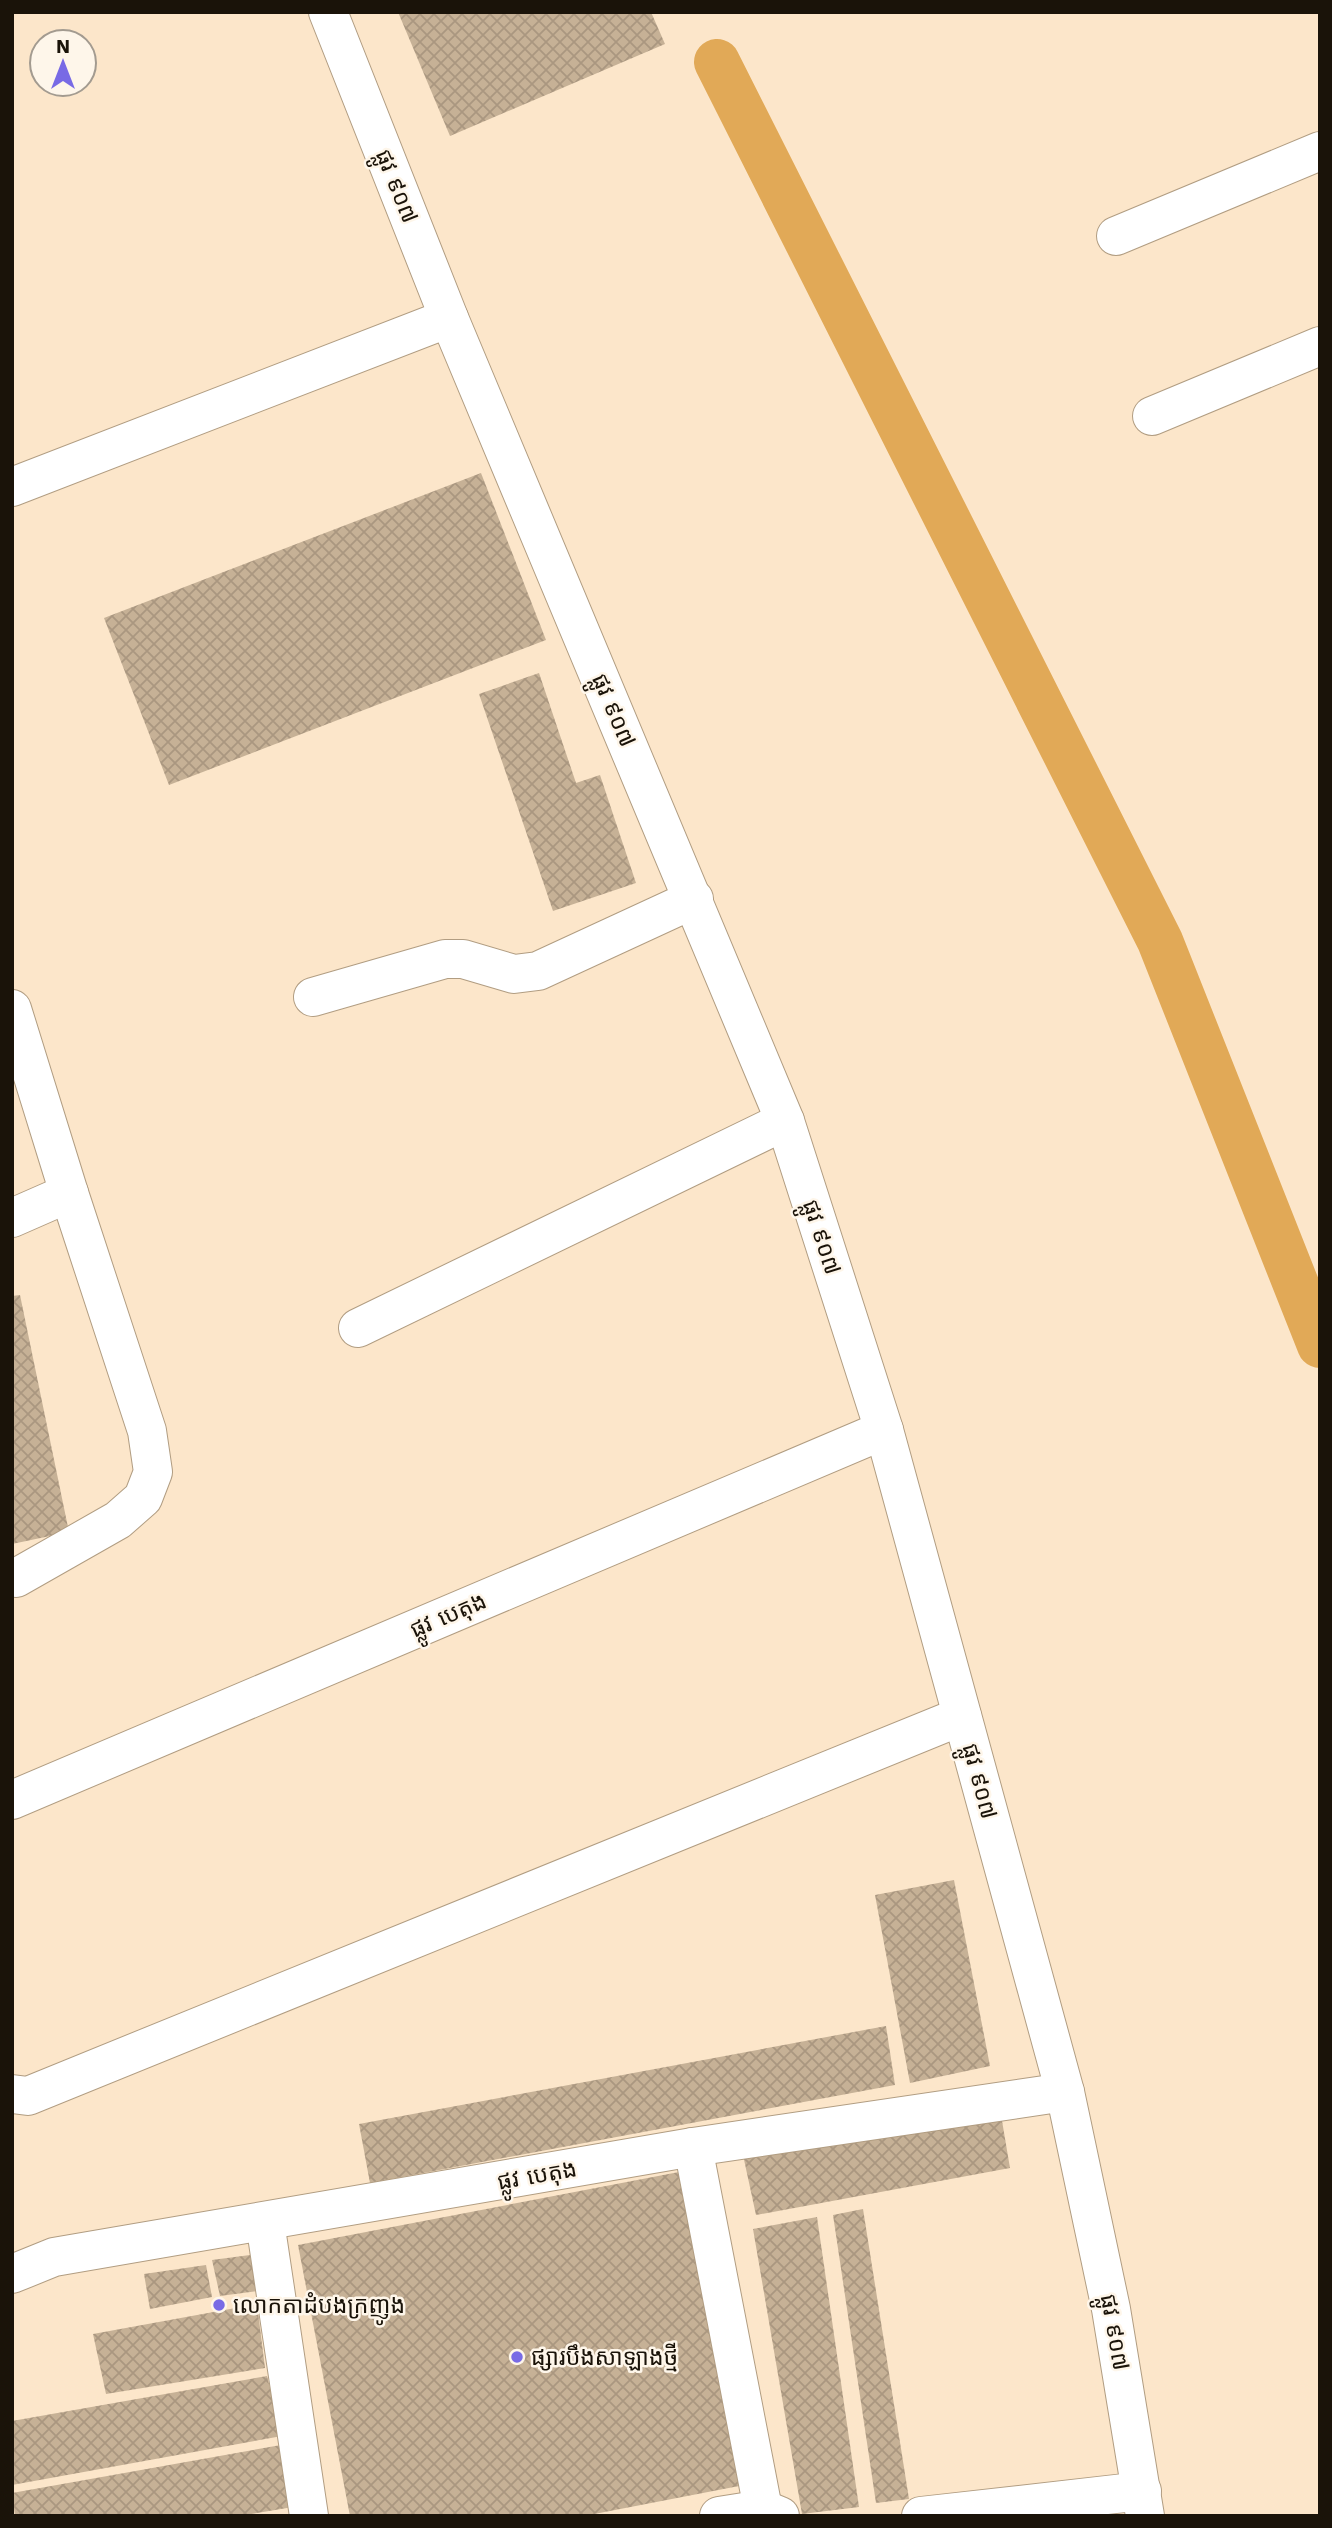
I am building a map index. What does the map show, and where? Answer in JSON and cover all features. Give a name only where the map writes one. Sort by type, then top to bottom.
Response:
[{"type":"street","name":"ផ្លូវ ៩០៧","points":[[328,12],[449,318],[785,1121],[884,1430],[1065,2092],[1111,2309],[1144,2503]]},
{"type":"street","points":[[1116,236],[1320,151]]},
{"type":"street","points":[[12,487],[449,318]]},
{"type":"street","points":[[1152,416],[1320,346]]},
{"type":"street","points":[[313,997],[445,959],[463,959],[514,974],[538,971],[694,899]]},
{"type":"street","points":[[12,1009],[69,1193],[148,1430],[153,1472],[143,1498],[118,1520],[16,1578]]},
{"type":"street","points":[[358,1328],[785,1121]]},
{"type":"street","points":[[12,1218],[69,1193]]},
{"type":"street","name":"ផ្លូវ បេតុង","points":[[12,1800],[884,1430]]},
{"type":"street","points":[[12,2094],[28,2096],[962,1716]]},
{"type":"street","name":"ផ្លូវ បេតុង","points":[[12,2273],[54,2257],[693,2147],[1065,2092]]},
{"type":"street","points":[[693,2147],[771,2512],[719,2516]]},
{"type":"street","points":[[265,2222],[309,2516]]},
{"type":"street","points":[[921,2516],[1144,2503]]},
{"type":"building","points":[[398,12],[651,12],[665,44],[450,136]]},
{"type":"building","points":[[481,473],[546,640],[169,785],[104,618]]},
{"type":"building","points":[[539,673],[576,783],[600,775],[636,883],[553,911],[479,694]]},
{"type":"building","points":[[20,1295],[69,1532],[12,1544],[12,1296]]},
{"type":"building","points":[[954,1880],[990,2066],[910,2083],[875,1895]]},
{"type":"building","points":[[886,2026],[895,2085],[370,2183],[359,2124]]},
{"type":"building","points":[[1000,2109],[1010,2168],[756,2215],[743,2155]]},
{"type":"building","name":"ផ្សារបឹងសាឡាងថ្មី","points":[[679,2172],[739,2486],[584,2516],[350,2516],[298,2245]]},
{"type":"building","points":[[863,2209],[909,2499],[876,2503],[833,2215]]},
{"type":"building","points":[[817,2217],[859,2507],[802,2514],[753,2229]]},
{"type":"building","points":[[250,2255],[257,2291],[220,2296],[212,2260]]},
{"type":"building","points":[[206,2265],[212,2297],[150,2309],[144,2274]]},
{"type":"building","points":[[257,2304],[265,2368],[106,2394],[93,2334]]},
{"type":"building","points":[[267,2376],[282,2436],[12,2485],[12,2421]]},
{"type":"building","points":[[281,2445],[293,2507],[240,2516],[15,2516],[12,2493]]},
{"type":"waterway","points":[[717,62],[1160,941],[1320,1345]]},
{"type":"place","name":"លោកតាដំបងក្រញូង","points":[[219,2305]]},
{"type":"place","name":"ផ្សារបឹងសាឡាងថ្មី","points":[[517,2357]]}]
